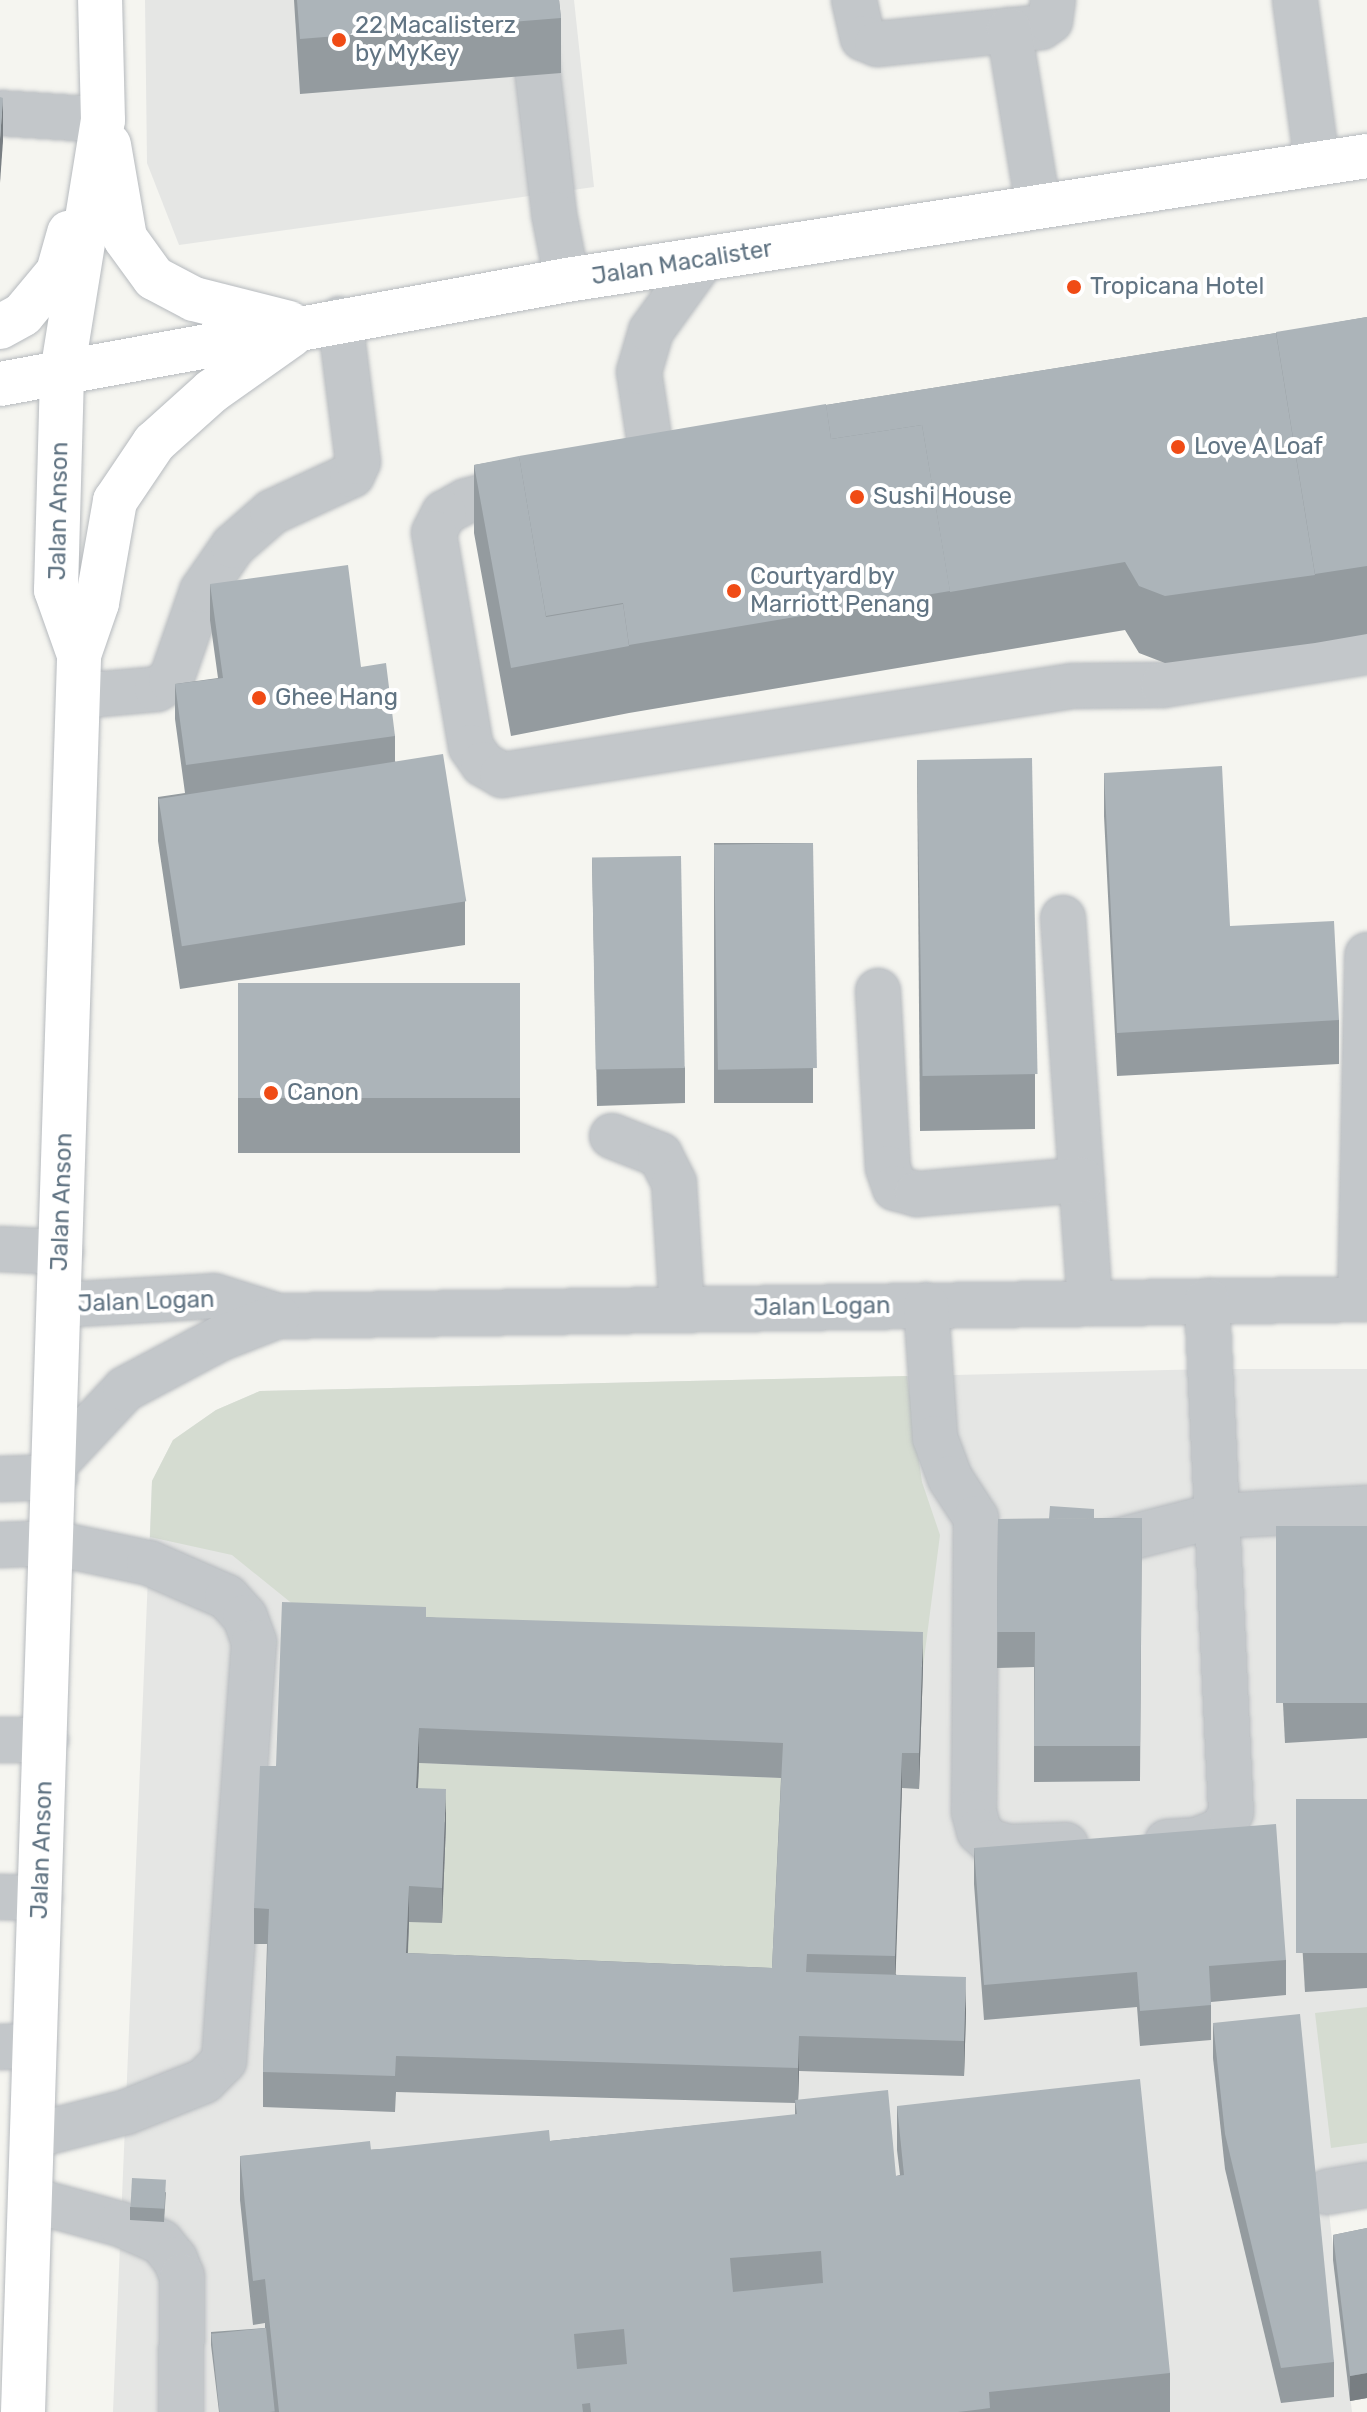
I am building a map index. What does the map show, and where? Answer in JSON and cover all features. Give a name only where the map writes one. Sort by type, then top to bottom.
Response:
[{"type":"main road","name":"Jalan Anson","points":[[23,2412],[33,2136],[17,2047],[20,1897],[46,1740],[79,676],[56,590],[62,373],[103,120],[100,0]]},
{"type":"main road","points":[[103,120],[125,238],[154,278],[194,299],[321,323]]},
{"type":"main road","points":[[0,327],[23,314],[58,272],[103,120]]},
{"type":"main road","name":"Jalan Macalister","points":[[0,384],[567,280],[1367,156]]},
{"type":"main road","points":[[79,676],[97,603],[115,501],[146,455],[212,391],[321,323]]},
{"type":"street","points":[[529,0],[554,214],[567,280]]},
{"type":"street","points":[[854,0],[863,38],[877,44],[1041,27],[1050,21],[1053,0]]},
{"type":"street","points":[[1295,0],[1317,162]]},
{"type":"street","points":[[1009,30],[1038,206]]},
{"type":"street","points":[[0,113],[103,120]]},
{"type":"street","points":[[651,451],[639,372],[651,331],[702,260]]},
{"type":"street","points":[[79,676],[157,689],[171,680],[202,591],[233,546],[272,512],[352,475],[358,462],[321,323]]},
{"type":"street","points":[[609,462],[698,443]]},
{"type":"street","points":[[566,474],[466,501],[444,513],[434,533],[471,747],[483,764],[502,775],[1072,686],[1163,685],[1292,643],[1367,652]]},
{"type":"street","points":[[1063,918],[1090,1303]]},
{"type":"street","points":[[1363,1299],[1367,955]]},
{"type":"street","points":[[878,991],[888,1168],[895,1188],[917,1194],[1081,1180]]},
{"type":"street","points":[[612,1136],[660,1155],[674,1183],[682,1309]]},
{"type":"street","points":[[0,1249],[61,1252]]},
{"type":"street","name":"Jalan Logan","points":[[60,1305],[214,1296],[278,1316],[1363,1299]]},
{"type":"street","points":[[976,1518],[974,1812],[979,1831],[991,1842],[1009,1847],[1197,1840],[1222,1830],[1231,1812],[1207,1301]]},
{"type":"street","points":[[926,1305],[935,1438],[950,1478],[976,1518],[1018,1538]]},
{"type":"street","name":"Jalan Logan","points":[[55,1471],[125,1389],[219,1339],[278,1316]]},
{"type":"street","points":[[0,1479],[55,1471]]},
{"type":"street","points":[[1093,1547],[1215,1516],[1367,1508]]},
{"type":"street","points":[[0,1545],[53,1543],[149,1563],[227,1597],[245,1617],[254,1642],[224,2061],[216,2073],[126,2112],[33,2136]]},
{"type":"street","points":[[0,1740],[46,1740]]},
{"type":"street","points":[[32,2200],[120,2224],[161,2242],[175,2259],[182,2276],[181,2412]]},
{"type":"shaded area","points":[[145,0],[574,0],[594,187],[179,245],[147,163]]},
{"type":"shaded area","points":[[1211,1369],[1367,1369],[1367,2170],[1325,2178],[1352,2412],[113,2412],[152,1481],[173,1440],[216,1410],[260,1391]]},
{"type":"shaded area","points":[[907,1376],[922,1482],[940,1535],[923,1667],[305,1614],[232,1555],[150,1537],[152,1481],[173,1440],[216,1410],[260,1391]]},
{"type":"shaded area","points":[[419,1763],[783,1778],[772,2004],[406,1988],[409,1922],[442,1922],[446,1825],[416,1823]]},
{"type":"shaded area","points":[[1367,2007],[1367,2143],[1331,2148],[1315,2013]]},
{"type":"building","points":[[297,0],[559,0],[561,18],[300,39]]},
{"type":"building","points":[[0,97],[3,98],[0,139]]},
{"type":"building","points":[[1367,317],[1367,566],[1315,574],[1276,332]]},
{"type":"building","points":[[1276,333],[1315,575],[1165,596],[1139,586],[1125,562],[950,592],[922,425],[831,439],[826,405]]},
{"type":"building","name":"Courtyard by Marriott Penang","points":[[826,404],[831,439],[922,425],[950,591],[629,645],[623,603],[546,616],[519,456]]},
{"type":"building","points":[[519,456],[546,617],[623,604],[629,646],[511,668],[474,465]]},
{"type":"building","points":[[348,565],[361,667],[386,663],[395,736],[186,765],[175,684],[223,678],[210,584]]},
{"type":"building","points":[[443,754],[466,901],[182,946],[159,799]]},
{"type":"building","points":[[1032,758],[1038,1074],[923,1076],[917,760]]},
{"type":"building","points":[[1222,766],[1230,926],[1334,921],[1339,1020],[1117,1033],[1104,773]]},
{"type":"building","points":[[813,843],[817,1068],[718,1070],[714,845]]},
{"type":"building","points":[[681,856],[685,1068],[596,1070],[592,858]]},
{"type":"building","points":[[238,983],[520,983],[520,1098],[238,1098]]},
{"type":"building","points":[[1050,1506],[1094,1509],[1094,1518],[1049,1519]]},
{"type":"building","points":[[1142,1518],[1140,1746],[1034,1746],[1035,1632],[997,1632],[998,1519]]},
{"type":"building","points":[[1276,1526],[1367,1526],[1367,1703],[1276,1703]]},
{"type":"building","points":[[282,1602],[426,1607],[426,1617],[923,1632],[919,1753],[902,1753],[895,1956],[807,1954],[806,1972],[966,1977],[964,2041],[799,2036],[798,2068],[396,2056],[395,2076],[263,2072],[269,1909],[254,1908],[260,1766],[276,1766]],"holes":[[[419,1728],[783,1743],[772,1968],[406,1953],[409,1886],[442,1888],[446,1789],[416,1788]]]},
{"type":"building","points":[[1296,1799],[1367,1799],[1367,1953],[1296,1953]]},
{"type":"building","points":[[1276,1824],[1286,1960],[1209,1966],[1211,2005],[1140,2011],[1137,1972],[984,1985],[974,1848]]},
{"type":"building","points":[[1300,2014],[1334,2362],[1281,2368],[1225,2134],[1213,2023]]},
{"type":"building","points":[[1140,2079],[1170,2373],[989,2392],[990,2408],[958,2412],[591,2412],[590,2403],[582,2404],[583,2412],[279,2412],[265,2279],[253,2281],[240,2156],[370,2141],[371,2150],[549,2130],[550,2141],[797,2114],[795,2100],[888,2090],[896,2176],[904,2175],[897,2106]],"holes":[[[821,2251],[823,2283],[733,2292],[730,2258]],[[624,2329],[627,2364],[577,2369],[574,2334]]]},
{"type":"building","points":[[132,2178],[166,2180],[164,2209],[130,2207]]},
{"type":"building","points":[[1367,2228],[1367,2373],[1350,2376],[1333,2235]]},
{"type":"building","points":[[266,2328],[275,2412],[220,2412],[211,2334]]},
{"type":"place","name":"22 Macalisterz by MyKey","points":[[339,40]]},
{"type":"place","name":"Tropicana Hotel","points":[[1074,287]]},
{"type":"place","name":"Love A Loaf","points":[[1178,447]]},
{"type":"place","name":"Sushi House","points":[[857,497]]},
{"type":"place","name":"Courtyard by Marriott Penang","points":[[734,591]]},
{"type":"place","name":"Ghee Hang","points":[[259,698]]},
{"type":"place","name":"Canon","points":[[271,1093]]}]
